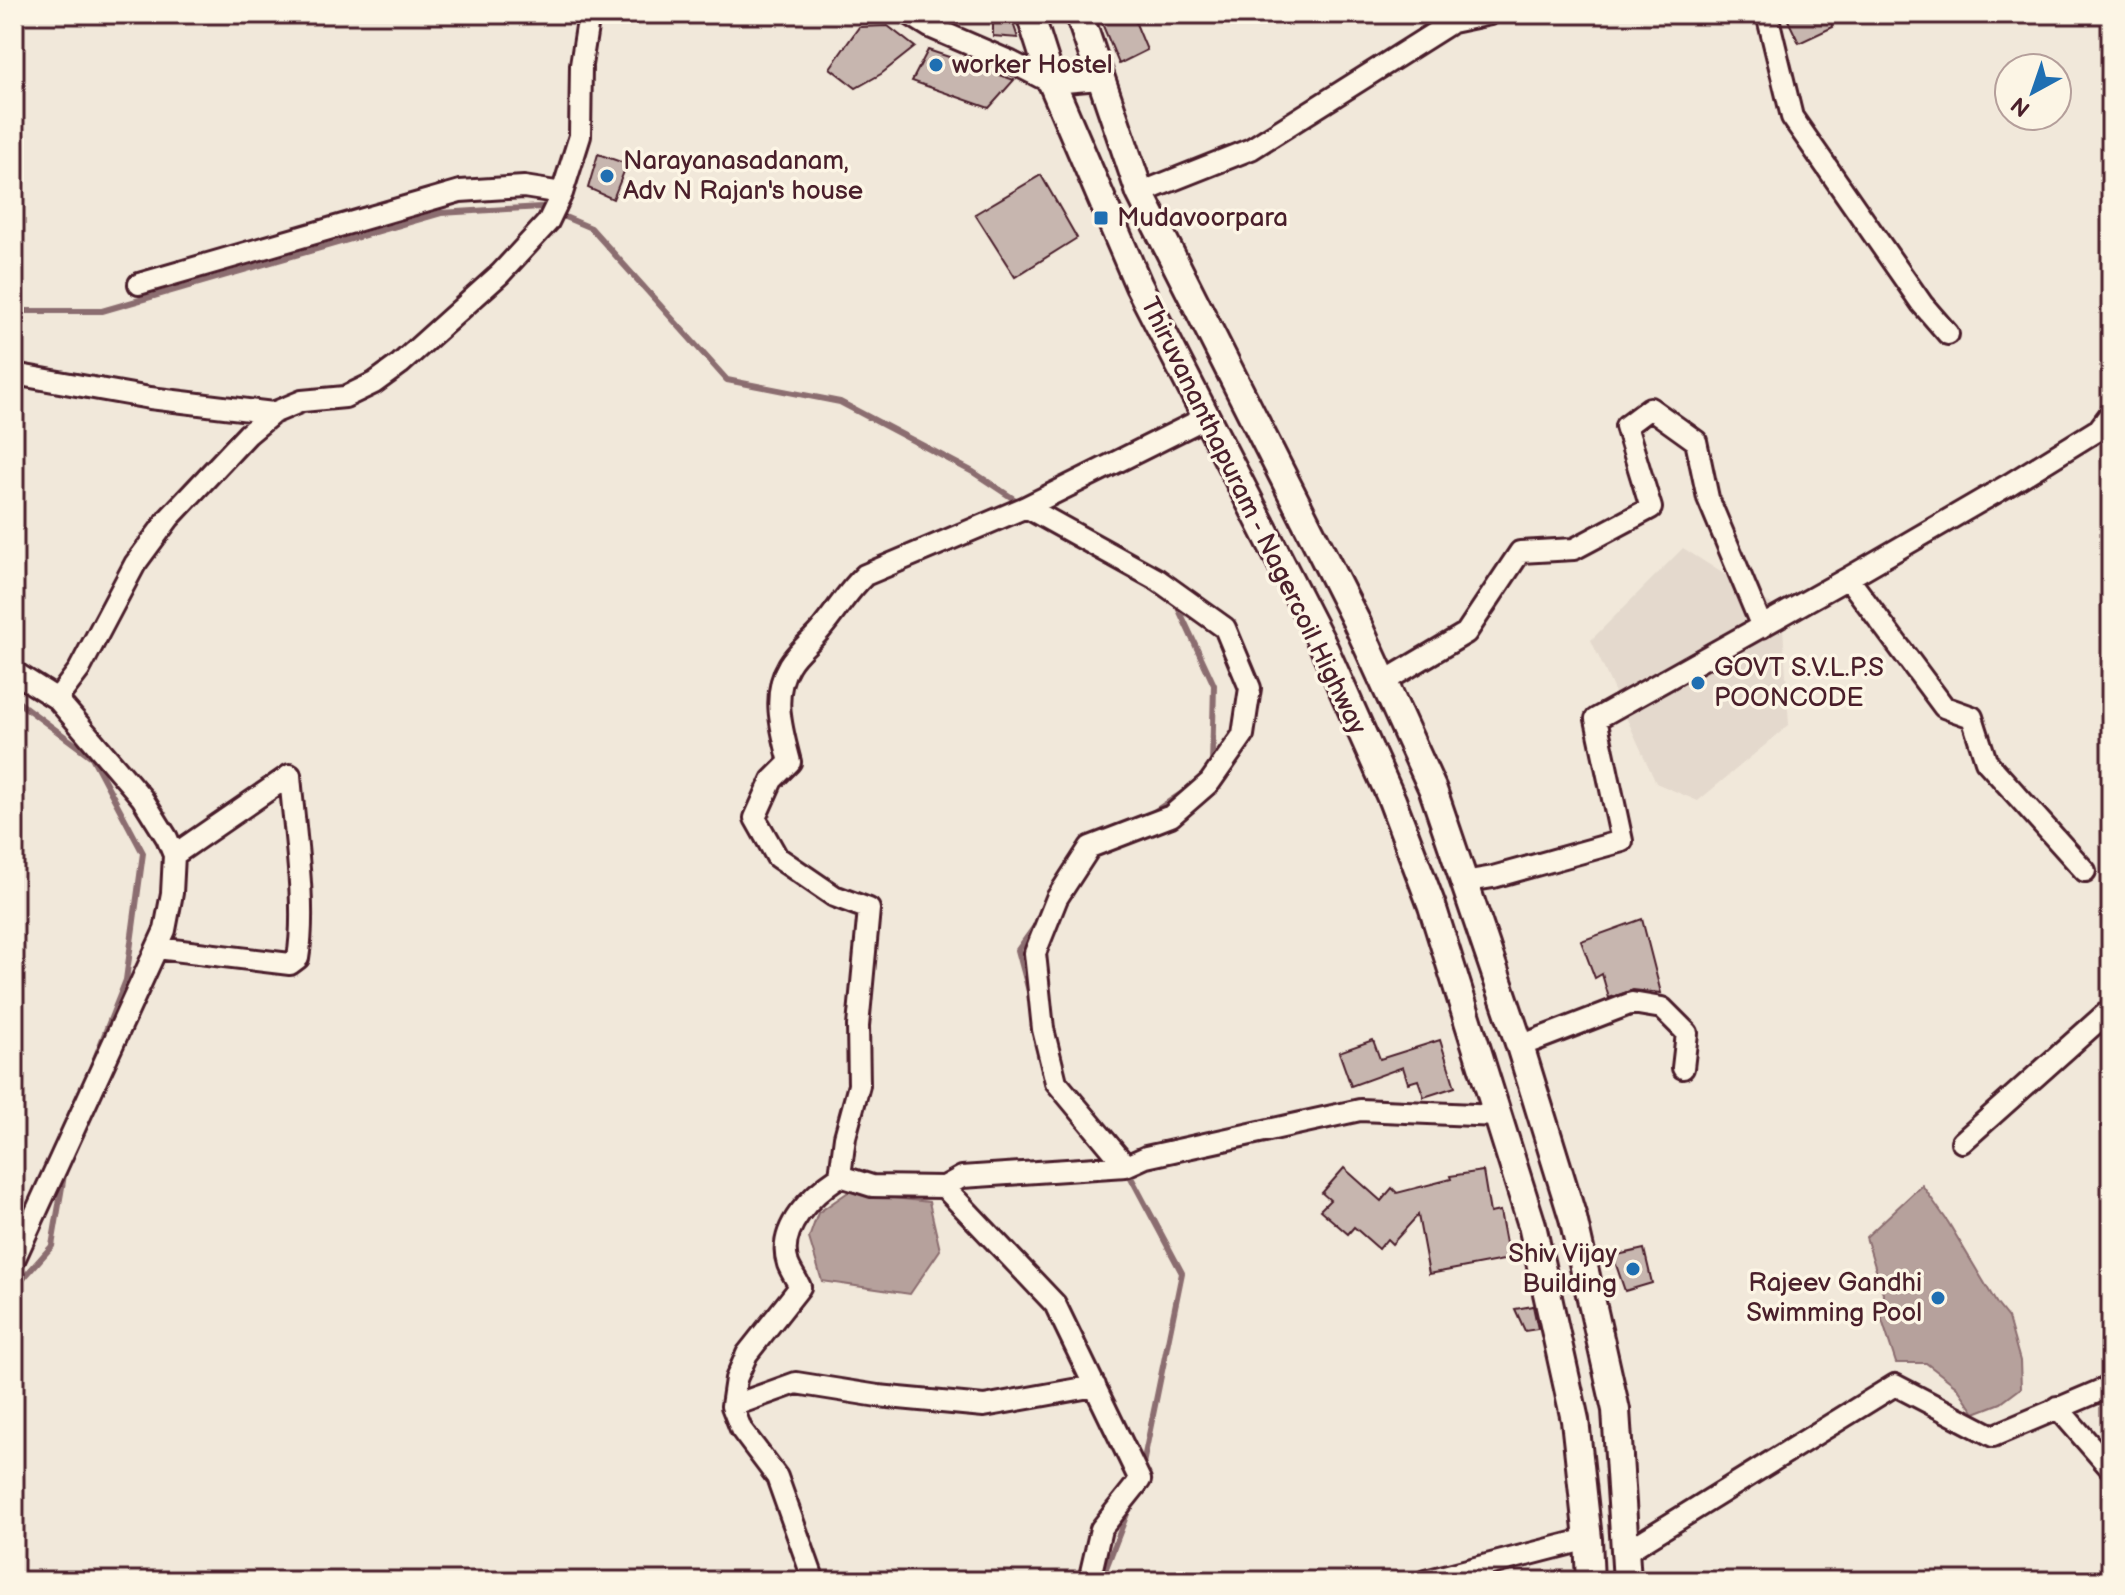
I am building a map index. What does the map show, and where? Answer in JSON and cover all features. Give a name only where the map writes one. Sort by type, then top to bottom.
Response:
[{"type":"main road","name":"Thiruvananthapuram - Nagercoil Highway","points":[[1030,14],[1052,83],[1139,286],[1321,641],[1392,800],[1445,944],[1532,1225],[1575,1420],[1590,1581]]},
{"type":"main road","name":"Thiruvananthapuram - Nagercoil Highway","points":[[1079,14],[1140,193],[1385,681],[1433,790],[1520,1046],[1573,1218],[1616,1410],[1627,1581]]},
{"type":"street","points":[[57,699],[79,670],[135,564],[169,518],[217,465],[273,413],[302,401],[345,397],[374,383],[400,364],[500,274],[548,222],[562,193],[580,136],[581,65],[589,14]]},
{"type":"street","points":[[909,14],[930,27],[1052,83],[1100,79]]},
{"type":"street","points":[[1140,193],[1251,149],[1452,22],[1490,14]]},
{"type":"street","points":[[1767,14],[1792,117],[1922,304],[1948,334]]},
{"type":"street","points":[[139,284],[460,191],[524,187],[562,193]]},
{"type":"street","points":[[14,374],[150,398],[273,413]]},
{"type":"street","points":[[1385,681],[1466,633],[1520,552],[1574,549],[1651,508],[1626,426],[1650,408],[1696,441],[1708,498],[1762,627]]},
{"type":"street","points":[[1463,882],[1493,877],[1622,841],[1596,719],[1848,578],[2099,429],[2111,413]]},
{"type":"street","points":[[814,1581],[777,1477],[741,1429],[732,1406],[736,1379],[747,1354],[800,1287],[787,1263],[787,1235],[804,1207],[840,1176],[845,1137],[859,1085],[858,1026],[869,909],[834,896],[777,857],[755,818],[772,780],[790,762],[779,720],[780,688],[789,665],[823,628],[847,592],[865,575],[1026,507],[1205,418]]},
{"type":"street","points":[[1026,507],[1158,580],[1225,628],[1250,688],[1243,735],[1210,782],[1171,816],[1090,847],[1057,898],[1035,953],[1043,1029],[1056,1082],[1126,1166]]},
{"type":"street","points":[[1848,578],[1944,707],[1972,717],[1986,761],[2085,871]]},
{"type":"street","points":[[14,672],[57,699],[142,798],[174,855],[172,893],[165,930],[14,1260]]},
{"type":"street","points":[[157,948],[290,964],[298,958],[300,910],[290,775],[174,855]]},
{"type":"street","points":[[1520,1046],[1632,1003],[1662,1008],[1687,1033],[1683,1068]]},
{"type":"street","points":[[1962,1142],[2111,1009]]},
{"type":"street","points":[[840,1176],[872,1186],[944,1187],[962,1177],[1126,1166],[1146,1157],[1360,1110],[1497,1116]]},
{"type":"street","points":[[944,1187],[1055,1304],[1140,1480],[1101,1529],[1089,1581]]},
{"type":"street","points":[[732,1406],[796,1383],[878,1396],[984,1406],[1095,1386]]},
{"type":"street","points":[[1627,1551],[1895,1385],[1993,1436],[2111,1386]]},
{"type":"street","points":[[2057,1407],[2111,1469]]},
{"type":"street","points":[[1425,1581],[1588,1539]]},
{"type":"shaded area","name":"GOVT S.V.L.P.S POONCODE","points":[[1683,548],[1782,611],[1789,725],[1698,801],[1656,783],[1591,640]]},
{"type":"shaded area","name":"Rajeev Gandhi Swimming Pool","points":[[1922,1185],[2008,1318],[2020,1361],[2021,1388],[2001,1403],[1975,1413],[1956,1386],[1926,1363],[1896,1363],[1882,1320],[1883,1293],[1866,1237]]},
{"type":"shaded area","points":[[857,1186],[894,1198],[929,1202],[940,1250],[910,1294],[822,1281],[809,1238],[818,1213]]},
{"type":"building","points":[[1010,14],[1018,38],[993,36],[993,17]]},
{"type":"building","points":[[1098,14],[1132,14],[1147,50],[1119,64]]},
{"type":"building","points":[[1785,14],[1827,14],[1833,27],[1799,43]]},
{"type":"building","points":[[888,26],[915,47],[881,74],[856,88],[830,68],[859,27]]},
{"type":"building","points":[[928,50],[1014,80],[989,108],[912,81]]},
{"type":"building","name":"Narayanasadanam, Adv N Rajan's house","points":[[598,154],[627,164],[613,199],[588,188]]},
{"type":"building","points":[[1041,175],[1077,238],[1015,277],[975,214]]},
{"type":"building","points":[[1642,919],[1661,993],[1633,990],[1609,998],[1602,974],[1595,978],[1581,941]]},
{"type":"building","points":[[1373,1040],[1380,1059],[1440,1040],[1455,1087],[1424,1097],[1418,1080],[1408,1083],[1403,1067],[1351,1086],[1339,1052]]},
{"type":"building","points":[[1344,1168],[1381,1201],[1392,1188],[1397,1193],[1451,1179],[1450,1176],[1483,1171],[1490,1213],[1500,1211],[1509,1259],[1429,1274],[1418,1215],[1392,1244],[1387,1239],[1379,1249],[1354,1227],[1348,1234],[1320,1210],[1330,1200],[1322,1193]]},
{"type":"building","name":"Shiv Vijay Building","points":[[1644,1249],[1652,1283],[1625,1291],[1613,1256]]},
{"type":"building","points":[[1533,1306],[1538,1329],[1525,1331],[1515,1309]]},
{"type":"waterway","points":[[14,311],[102,311],[441,213],[541,207],[591,228],[727,380],[840,402],[973,472],[1023,505]]},
{"type":"waterway","points":[[1174,599],[1214,685],[1212,767]]},
{"type":"waterway","points":[[14,699],[92,757],[143,853],[126,980],[92,1066]]},
{"type":"waterway","points":[[1151,814],[1188,789]]},
{"type":"waterway","points":[[1030,995],[1018,950],[1038,922]]},
{"type":"waterway","points":[[14,1289],[52,1246],[65,1169]]},
{"type":"waterway","points":[[1127,1170],[1182,1273],[1142,1469]]},
{"type":"waterway","points":[[1101,1581],[1130,1506]]},
{"type":"place","name":"worker Hostel","points":[[936,65]]},
{"type":"place","name":"Narayanasadanam, Adv N Rajan's house","points":[[607,176]]},
{"type":"place","name":"Mudavoorpara","points":[[1101,218]]},
{"type":"place","name":"GOVT S.V.L.P.S POONCODE","points":[[1698,683]]},
{"type":"place","name":"Shiv Vijay Building","points":[[1633,1269]]},
{"type":"place","name":"Rajeev Gandhi Swimming Pool","points":[[1938,1298]]}]
